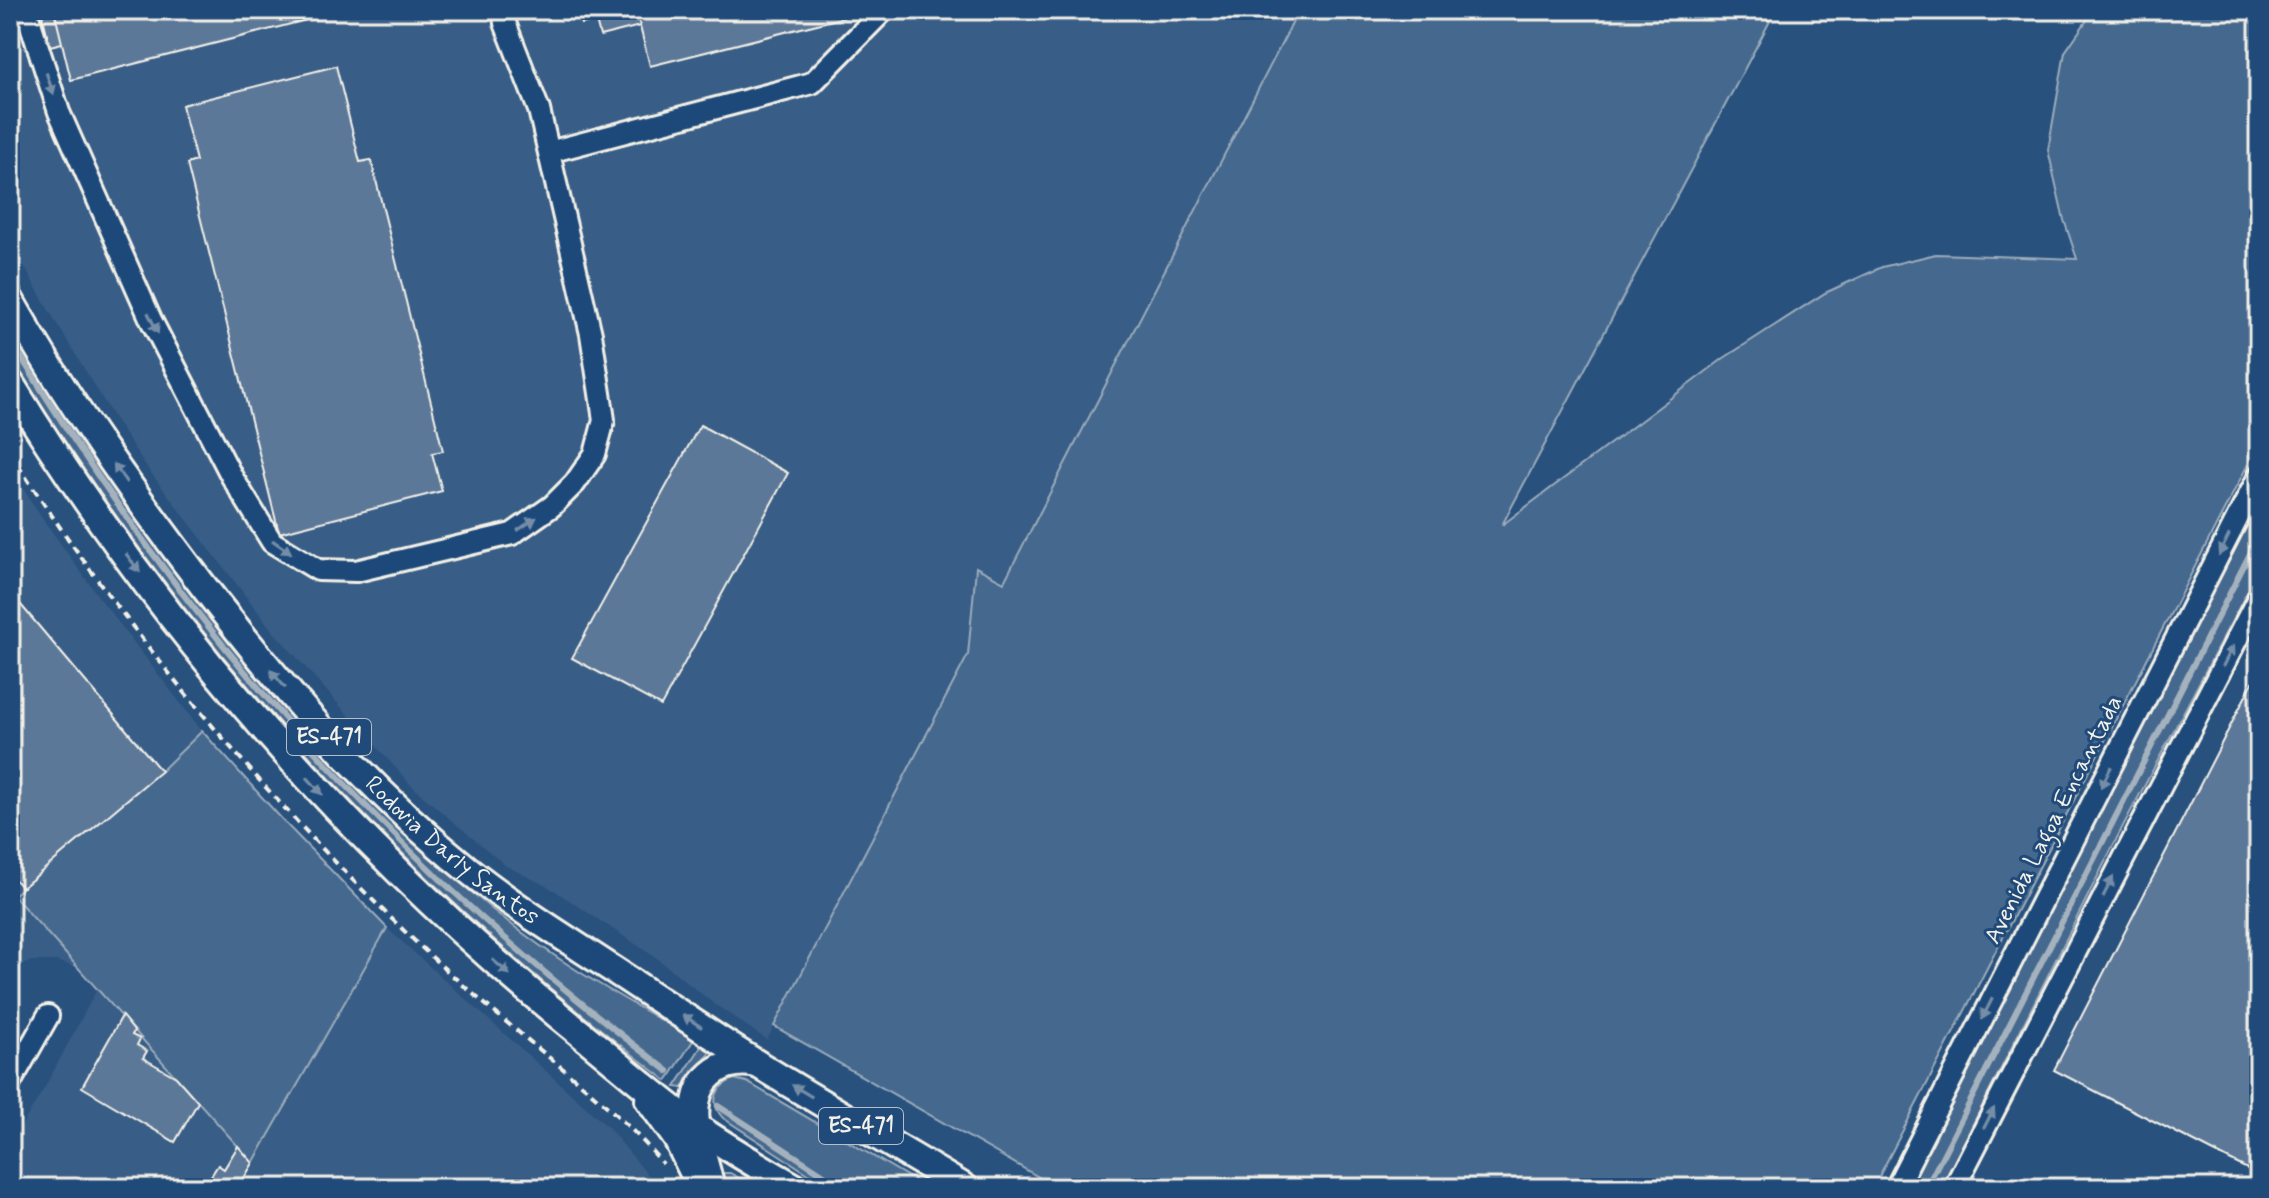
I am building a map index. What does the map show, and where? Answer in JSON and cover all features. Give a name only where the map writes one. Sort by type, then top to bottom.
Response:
[{"type":"main road","name":"Rodovia Darly Santos","points":[[10,300],[54,374],[160,528],[261,659],[352,761],[438,844],[492,889],[757,1064],[965,1188]]},
{"type":"main road","name":"Rodovia Darly Santos","points":[[10,383],[90,504],[200,651],[278,745],[361,834],[449,920],[540,1001],[697,1127],[796,1188]]},
{"type":"main road","points":[[608,1056],[647,1096],[663,1118],[701,1188]]},
{"type":"main road","points":[[711,1188],[695,1117],[697,1095],[708,1077],[726,1065],[757,1064]]},
{"type":"street","points":[[26,10],[59,112],[151,320],[232,477],[272,542],[318,570],[356,571],[512,534],[552,506],[575,483],[595,454],[604,420],[591,334],[539,110],[505,23],[503,10]]},
{"type":"street","points":[[549,152],[812,83],[884,10]]},
{"type":"street","name":"Avenida Lagoa Encantada","points":[[1896,1188],[2259,476]]},
{"type":"street","points":[[1954,1188],[2259,596]]},
{"type":"street","points":[[10,1083],[48,1016]]},
{"type":"shaded area","points":[[10,10],[1299,10],[1004,582],[976,568],[969,655],[767,1040],[710,1001],[658,959],[552,889],[506,866],[425,798],[272,630],[150,472],[117,423],[10,241]]},
{"type":"shaded area","points":[[1299,10],[1756,10],[1770,21],[1502,525],[1724,358],[1825,293],[1882,267],[1936,254],[2077,259],[2064,220],[2048,150],[2065,52],[2094,10],[2259,10],[2259,443],[1873,1188],[1058,1188],[774,1026],[968,655],[976,567],[1004,582]]},
{"type":"shaded area","points":[[10,324],[408,834],[468,889],[555,956],[694,1039],[667,1081],[502,947],[350,800],[279,723],[211,642],[85,471],[13,360],[9,347]]},
{"type":"shaded area","points":[[10,467],[99,597],[202,731],[161,771],[13,895],[78,968],[56,961],[33,961],[10,970]]},
{"type":"shaded area","points":[[2259,500],[2259,570],[2122,828],[1941,1188],[1909,1188]]},
{"type":"shaded area","points":[[202,731],[387,928],[253,1163],[13,895],[161,771]]},
{"type":"shaded area","points":[[387,928],[608,1127],[659,1188],[10,1188],[10,1145],[97,989],[253,1162]]},
{"type":"shaded area","points":[[703,1044],[709,1048],[709,1055],[692,1071],[683,1088],[675,1087]]},
{"type":"shaded area","points":[[734,1079],[747,1082],[927,1188],[830,1188],[723,1118],[716,1107],[716,1096],[722,1086]]},
{"type":"shaded area","points":[[724,1173],[730,1173],[757,1188],[736,1188],[722,1180]]},
{"type":"building","points":[[41,10],[54,10],[62,43],[50,46]]},
{"type":"building","points":[[54,10],[346,10],[71,80]]},
{"type":"building","points":[[577,10],[848,10],[849,16],[650,66],[636,11],[581,24]]},
{"type":"building","points":[[636,11],[640,26],[600,36],[596,21]]},
{"type":"building","points":[[336,66],[360,162],[371,160],[443,451],[432,453],[442,491],[279,533],[187,164],[196,161],[182,105]]},
{"type":"building","points":[[700,425],[788,473],[661,706],[572,658]]},
{"type":"building","points":[[10,592],[161,771],[22,888],[10,874]]},
{"type":"building","points":[[2259,670],[2259,1175],[2054,1070]]},
{"type":"building","points":[[122,1016],[134,1031],[132,1035],[140,1039],[137,1045],[147,1051],[143,1058],[176,1077],[198,1102],[175,1142],[82,1087]]},
{"type":"building","points":[[238,1146],[253,1163],[238,1188],[204,1187],[218,1165],[224,1169]]},
{"type":"waterway","points":[[10,339],[133,527],[224,646],[321,759],[479,915],[591,1011],[668,1071]]},
{"type":"waterway","points":[[1926,1188],[2259,536]]},
{"type":"waterway","points":[[718,1106],[844,1188]]}]
